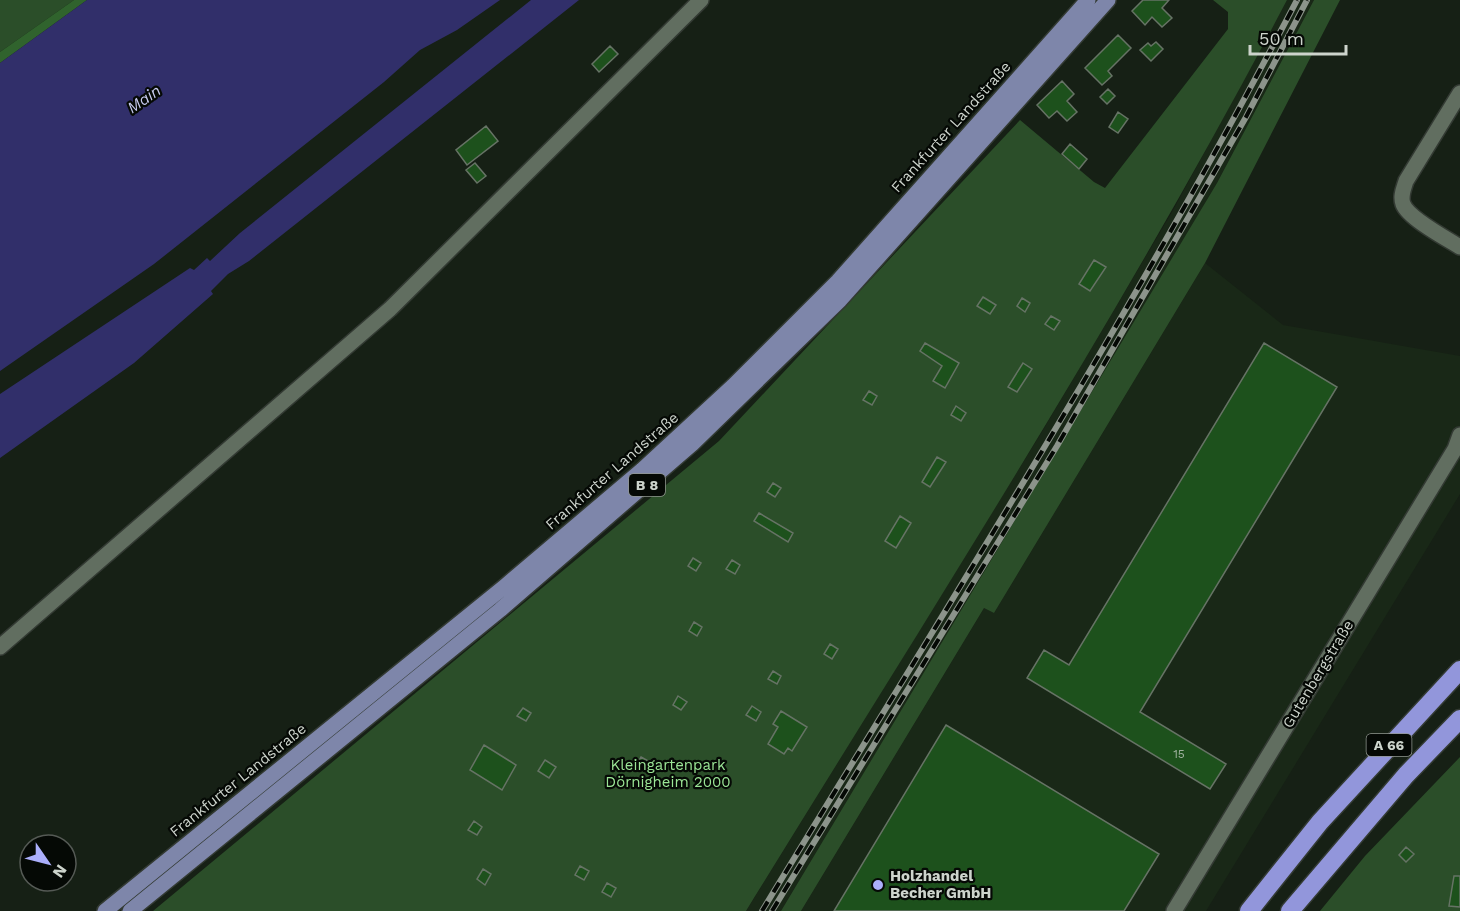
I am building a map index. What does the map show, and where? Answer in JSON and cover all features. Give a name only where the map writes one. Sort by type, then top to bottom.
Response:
[{"type":"highway","name":"A 66","points":[[1250,911],[1320,822],[1460,670]]},
{"type":"highway","name":"A 66","points":[[1290,911],[1391,792],[1460,718]]},
{"type":"main road","name":"Frankfurter Landstraße","points":[[105,911],[531,565],[642,470],[733,386],[845,272],[1088,0]]},
{"type":"main road","name":"B 8","points":[[130,911],[610,518],[747,394],[891,245],[1108,0]]},
{"type":"street","points":[[0,647],[390,309],[701,0]]},
{"type":"street","points":[[1460,93],[1406,181],[1402,194],[1403,206],[1416,218],[1460,247]]},
{"type":"street","name":"Gutenbergstraße","points":[[1174,911],[1455,449],[1460,435]]},
{"type":"shaded area","points":[[1287,0],[1314,0],[1217,183],[781,911],[746,911],[1040,435],[1172,212]]},
{"type":"shaded area","points":[[1205,263],[1283,325],[1460,356],[1460,494],[1206,911],[801,911],[984,608],[994,613]]},
{"type":"green space","points":[[0,0],[74,0],[0,52]]},
{"type":"green space","points":[[74,0],[87,0],[0,63],[0,52]]},
{"type":"green space","name":"Kleingartenpark Dörnigheim 2000","points":[[1213,0],[1287,0],[1224,117],[1093,346],[746,911],[153,911],[719,441],[1020,120],[1094,182],[1105,188],[1228,29],[1228,12]]},
{"type":"green space","points":[[1314,0],[1340,0],[1205,263],[994,613],[984,608],[801,911],[781,911],[1217,183]]},
{"type":"green space","points":[[1460,757],[1460,911],[1320,911],[1365,856]]},
{"type":"water","name":"Main","points":[[87,0],[500,0],[457,30],[420,50],[384,82],[154,264],[0,371],[0,63]]},
{"type":"water","points":[[531,0],[579,0],[249,261],[228,274],[211,291],[213,294],[134,363],[0,458],[0,394],[190,268],[194,270],[207,258],[210,261],[240,233]]},
{"type":"building","points":[[1143,0],[1169,0],[1162,8],[1172,18],[1162,27],[1152,17],[1145,25],[1132,11]]},
{"type":"building","points":[[1118,35],[1131,48],[1108,71],[1112,76],[1102,85],[1085,68]]},
{"type":"building","points":[[1156,42],[1163,49],[1151,61],[1140,50],[1148,43],[1151,46]]},
{"type":"building","points":[[610,46],[618,54],[599,72],[592,64]]},
{"type":"building","points":[[1062,81],[1074,94],[1067,101],[1077,112],[1067,121],[1057,111],[1049,118],[1037,105]]},
{"type":"building","points":[[1108,89],[1115,96],[1107,104],[1100,97]]},
{"type":"building","points":[[1118,112],[1128,119],[1118,133],[1109,127]]},
{"type":"building","points":[[486,126],[498,141],[467,165],[456,150]]},
{"type":"building","points":[[1070,144],[1087,159],[1079,169],[1062,154]]},
{"type":"building","points":[[475,163],[486,176],[477,183],[466,170]]},
{"type":"building","points":[[1094,260],[1106,267],[1090,291],[1079,284]]},
{"type":"building","points":[[983,297],[996,305],[990,314],[977,306]]},
{"type":"building","points":[[1022,298],[1030,303],[1025,312],[1017,306]]},
{"type":"building","points":[[1051,316],[1060,321],[1054,330],[1045,324]]},
{"type":"building","points":[[925,343],[959,363],[945,388],[933,381],[942,366],[920,351]]},
{"type":"building","points":[[1264,343],[1337,387],[1140,712],[1226,764],[1210,789],[1027,678],[1044,650],[1069,665]]},
{"type":"building","points":[[1023,363],[1032,369],[1017,392],[1008,387]]},
{"type":"building","points":[[869,391],[877,396],[872,405],[863,400]]},
{"type":"building","points":[[956,406],[966,413],[961,421],[951,415]]},
{"type":"building","points":[[937,457],[946,462],[930,487],[922,482]]},
{"type":"building","points":[[773,483],[781,488],[775,497],[767,492]]},
{"type":"building","points":[[759,513],[793,533],[788,542],[754,521]]},
{"type":"building","points":[[900,516],[911,523],[896,548],[885,541]]},
{"type":"building","points":[[693,558],[701,563],[696,571],[688,566]]},
{"type":"building","points":[[732,560],[740,565],[735,574],[726,569]]},
{"type":"building","points":[[694,622],[702,627],[697,636],[689,631]]},
{"type":"building","points":[[830,644],[838,649],[832,659],[824,654]]},
{"type":"building","points":[[773,671],[781,676],[777,684],[768,679]]},
{"type":"building","points":[[678,696],[687,702],[681,710],[673,705]]},
{"type":"building","points":[[752,706],[761,712],[756,721],[746,715]]},
{"type":"building","points":[[523,708],[531,713],[526,721],[517,716]]},
{"type":"building","points":[[781,711],[807,727],[792,751],[788,748],[784,754],[768,744],[778,727],[773,724]]},
{"type":"building","points":[[946,725],[1159,854],[1124,911],[834,911]]},
{"type":"building","points":[[484,745],[516,765],[502,790],[470,770]]},
{"type":"building","points":[[641,757],[650,762],[645,771],[636,766]]},
{"type":"building","points":[[545,760],[556,767],[549,778],[538,771]]},
{"type":"building","points":[[474,821],[482,827],[477,835],[468,830]]},
{"type":"building","points":[[1406,847],[1414,854],[1406,862],[1399,855]]},
{"type":"building","points":[[580,866],[589,871],[584,880],[575,875]]},
{"type":"building","points":[[483,869],[491,874],[485,885],[477,879]]},
{"type":"building","points":[[1454,876],[1460,876],[1460,907],[1449,906]]},
{"type":"building","points":[[607,883],[616,888],[611,897],[602,892]]},
{"type":"railway","points":[[762,911],[969,573],[1104,346],[1235,116],[1297,0]]},
{"type":"railway","points":[[772,911],[1057,446],[1246,117],[1307,0]]},
{"type":"place","name":"Holzhandel Becher GmbH","points":[[878,885]]}]
